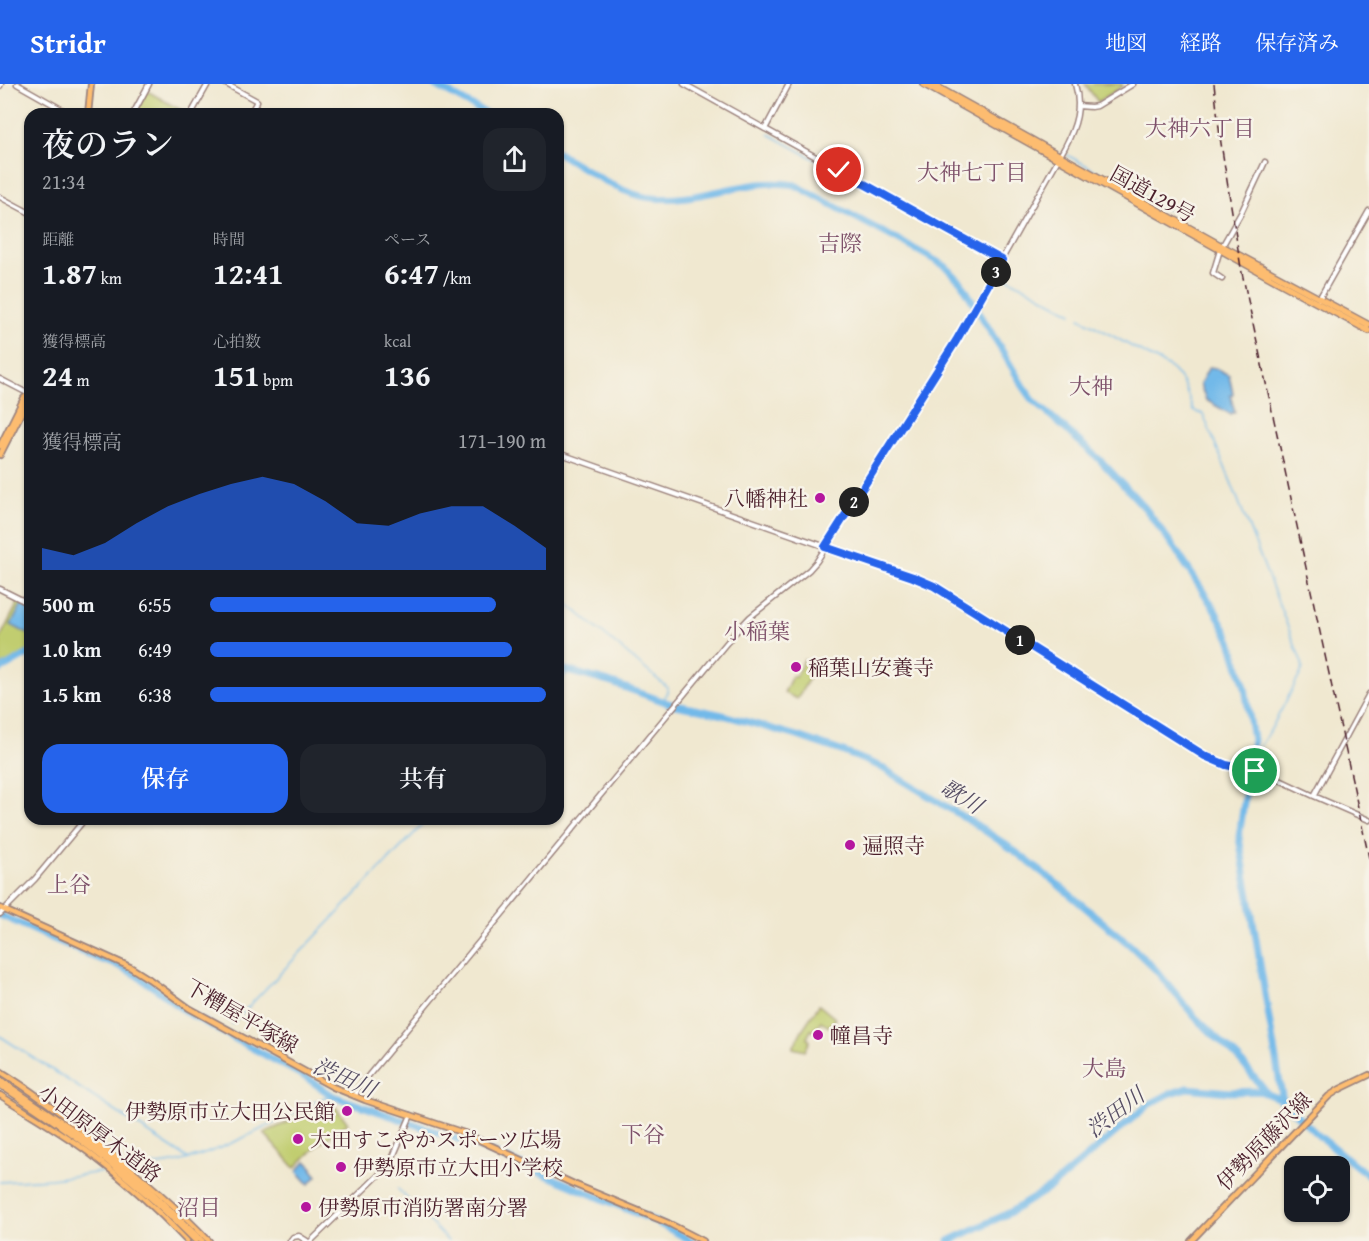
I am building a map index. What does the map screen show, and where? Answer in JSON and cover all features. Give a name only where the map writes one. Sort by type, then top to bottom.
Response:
[{"type":"highway","name":"国道129号","points":[[923,84],[1059,157]]},
{"type":"highway","name":"国道129号","points":[[932,84],[1369,331]]},
{"type":"highway","name":"国道129号","points":[[1318,301],[1369,325]]},
{"type":"highway","name":"小田原厚木道路","points":[[0,1080],[80,1135],[114,1166]]},
{"type":"highway","name":"小田原厚木道路","points":[[0,1085],[122,1170],[173,1212],[202,1241]]},
{"type":"highway","name":"小田原厚木道路","points":[[122,1170],[196,1241]]},
{"type":"main road","points":[[89,108],[91,84]]},
{"type":"main road","points":[[0,446],[24,398]]},
{"type":"main road","points":[[0,455],[24,408]]},
{"type":"main road","name":"下糟屋平塚線","points":[[1,911],[130,967],[189,1008],[333,1087],[410,1119],[472,1137],[576,1185],[668,1223],[703,1241]]},
{"type":"main road","points":[[0,1071],[57,1110],[122,1170],[187,1241]]},
{"type":"main road","name":"伊勢原藤沢線","points":[[1191,1241],[1329,1096],[1369,1075]]},
{"type":"main road","points":[[0,1095],[114,1166]]},
{"type":"main road","points":[[122,1170],[134,1170],[158,1190],[209,1241]]},
{"type":"street","points":[[17,84],[59,108]]},
{"type":"street","points":[[135,108],[149,84]]},
{"type":"street","points":[[194,108],[208,84]]},
{"type":"street","points":[[226,84],[257,101],[253,108]]},
{"type":"street","points":[[684,84],[1002,260]]},
{"type":"street","points":[[765,129],[789,84]]},
{"type":"street","points":[[354,1096],[359,1087],[746,622],[809,570],[956,341],[1073,132],[1078,116],[1075,84]]},
{"type":"street","points":[[1078,106],[1097,106],[1134,84]]},
{"type":"street","points":[[1222,279],[1213,273],[1221,248],[1241,213],[1265,162]]},
{"type":"street","points":[[0,197],[24,210]]},
{"type":"street","points":[[1318,301],[1369,211]]},
{"type":"street","points":[[0,379],[24,390]]},
{"type":"street","points":[[564,455],[934,586],[1205,756],[1226,765],[1269,775],[1369,820]]},
{"type":"street","points":[[0,589],[24,601]]},
{"type":"street","points":[[1314,796],[1369,694]]},
{"type":"street","points":[[1,911],[35,879],[80,825]]},
{"type":"street","points":[[290,1241],[292,1238],[301,1236],[309,1241],[390,1164],[410,1119]]},
{"type":"green space","points":[[1085,84],[1122,84],[1123,86],[1098,102]]},
{"type":"green space","points":[[149,92],[177,108],[137,108],[146,93]]},
{"type":"green space","points":[[19,601],[24,604],[24,653],[0,667],[0,638]]},
{"type":"green space","points":[[804,660],[816,666],[797,699],[784,693],[792,676],[795,677]]},
{"type":"green space","points":[[819,1005],[836,1019],[829,1027],[821,1021],[813,1031],[811,1030],[807,1038],[810,1041],[805,1051],[793,1048],[802,1030]]},
{"type":"green space","name":"大田すこやかスポーツ広場","points":[[333,1104],[348,1123],[318,1145],[295,1168],[264,1133],[323,1106]]},
{"type":"water","points":[[1209,367],[1229,375],[1233,394],[1230,395],[1235,412],[1230,414],[1206,400],[1200,384]]},
{"type":"water","points":[[22,604],[24,605],[24,632],[11,625]]},
{"type":"water","points":[[306,1161],[317,1176],[309,1184],[297,1171]]},
{"type":"waterway","points":[[433,84],[476,108]]},
{"type":"waterway","points":[[769,134],[836,171]]},
{"type":"waterway","points":[[1067,155],[1168,210]]},
{"type":"waterway","points":[[564,157],[617,187],[653,198],[689,197],[759,184],[795,185],[945,266],[961,282],[1033,400],[1100,460],[1145,508],[1215,610],[1231,641],[1245,687],[1253,740],[1239,837],[1283,1102]]},
{"type":"waterway","points":[[1006,265],[1006,277],[1072,313]]},
{"type":"waterway","points":[[1080,318],[1169,367],[1181,381],[1193,411],[1203,414],[1302,663],[1303,668],[1300,675],[1270,731],[1251,759]]},
{"type":"waterway","points":[[564,601],[668,688],[664,701]]},
{"type":"waterway","name":"歌川","points":[[0,670],[24,656]]},
{"type":"waterway","name":"歌川","points":[[564,670],[609,682],[671,704],[723,715],[797,736],[879,766],[1012,849],[1130,945],[1156,970],[1195,1017],[1239,1059],[1266,1092]]},
{"type":"waterway","points":[[564,677],[569,671]]},
{"type":"waterway","points":[[232,1024],[422,825]]},
{"type":"waterway","name":"渋田川","points":[[0,915],[136,975],[186,1012],[307,1078],[333,1096],[477,1146],[650,1219],[692,1241]]},
{"type":"waterway","points":[[0,1036],[187,1158]]},
{"type":"waterway","name":"渋田川","points":[[949,1241],[1009,1213],[1050,1188],[1148,1105],[1187,1088],[1229,1092],[1260,1091],[1278,1098],[1319,1136],[1369,1176]]},
{"type":"waterway","points":[[132,1168],[178,1162],[216,1150],[325,1097],[333,1096]]},
{"type":"waterway","points":[[0,1182],[51,1179],[109,1171]]},
{"type":"waterway","points":[[398,1189],[448,1241]]},
{"type":"railway","points":[[1214,84],[1241,268],[1369,858]]},
{"type":"place","name":"八幡神社","points":[[820,498]]},
{"type":"place","name":"稲葉山安養寺","points":[[796,667]]},
{"type":"place","name":"遍照寺","points":[[850,845]]},
{"type":"place","name":"幢昌寺","points":[[818,1035]]},
{"type":"place","name":"伊勢原市立大田公民館","points":[[347,1111]]},
{"type":"place","name":"大田すこやかスポーツ広場","points":[[298,1139]]},
{"type":"place","name":"伊勢原市立大田小学校","points":[[341,1167]]},
{"type":"place","name":"伊勢原市消防署南分署","points":[[306,1207]]},
{"type":"district","name":"大神六丁目","points":[[1200,128]]},
{"type":"district","name":"大神七丁目","points":[[972,172]]},
{"type":"district","name":"吉際","points":[[840,243]]},
{"type":"district","name":"大神","points":[[1091,386]]},
{"type":"district","name":"小稲葉","points":[[757,631]]},
{"type":"district","name":"上谷","points":[[69,884]]},
{"type":"district","name":"大島","points":[[1104,1068]]},
{"type":"district","name":"下谷","points":[[643,1134]]},
{"type":"district","name":"沼目","points":[[199,1207]]},
{"type":"route","points":[[839,170],[1002,260],[956,341],[825,547],[934,586],[1205,756],[1226,765],[1255,771]]}]
